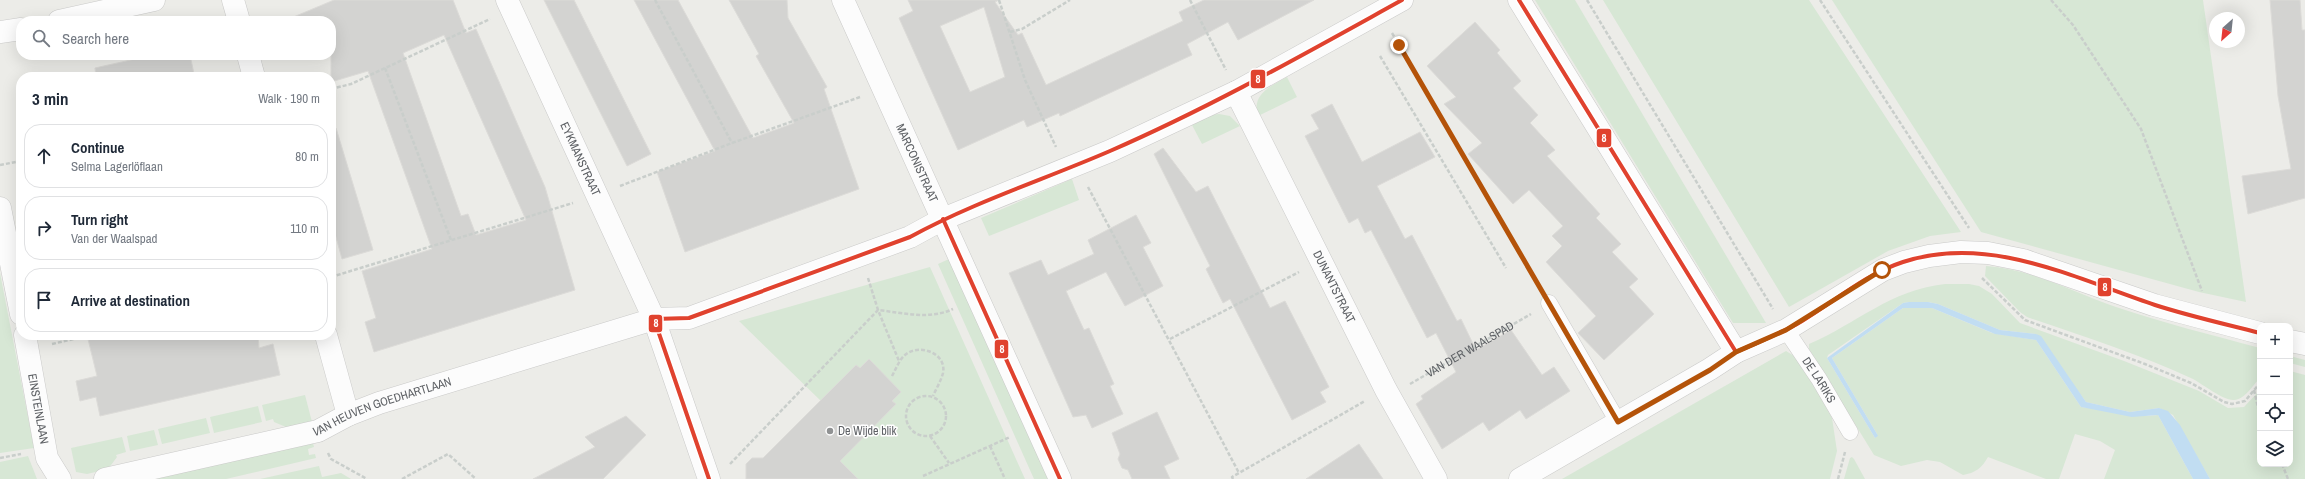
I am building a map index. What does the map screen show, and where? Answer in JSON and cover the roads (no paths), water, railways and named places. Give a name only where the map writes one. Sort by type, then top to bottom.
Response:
[{"type":"street","points":[[233,0],[237,16]]},
{"type":"street","name":"MARCONISTRAAT","points":[[843,0],[1060,479]]},
{"type":"street","name":"VAN HEUVEN GOEDHARTLAAN","points":[[105,479],[318,431],[348,414],[379,403],[654,319],[689,318],[860,256],[910,237],[943,219],[1072,166],[1236,92],[1402,0]]},
{"type":"street","points":[[1519,0],[1736,352]]},
{"type":"street","points":[[79,16],[143,1]]},
{"type":"street","name":"EYKMANSTRAAT","points":[[509,4],[654,319]]},
{"type":"street","points":[[0,32],[16,30]]},
{"type":"street","points":[[249,60],[253,72]]},
{"type":"street","name":"DUNANTSTRAAT","points":[[1236,92],[1388,392],[1436,479]]},
{"type":"street","points":[[0,208],[16,289]]},
{"type":"street","points":[[1520,479],[1710,370],[1736,352],[1786,330],[1890,267],[1929,256],[1976,252],[2022,260],[2049,267],[2154,305],[2257,332]]},
{"type":"street","points":[[654,319],[718,473]]},
{"type":"street","points":[[327,340],[348,414]]},
{"type":"street","points":[[2293,341],[2305,344]]},
{"type":"street","name":"EINSTEINLAAN","points":[[27,342],[47,458],[60,479]]},
{"type":"lane","points":[[1549,303],[1618,422]]},
{"type":"lane","name":"DE LARIKS","points":[[1786,330],[1819,379],[1850,432]]},
{"type":"water","points":[[1928,302],[1938,304],[2000,330],[2036,334],[2041,336],[2086,402],[2130,412],[2159,408],[2168,411],[2180,425],[2210,479],[2193,479],[2158,415],[2132,417],[2081,407],[2036,340],[1995,334],[1932,308],[1903,308],[1832,358],[1877,434],[1878,436],[1875,438],[1827,358],[1903,303]]},
{"type":"place","name":"De Wijde blik","points":[[830,431]]}]
